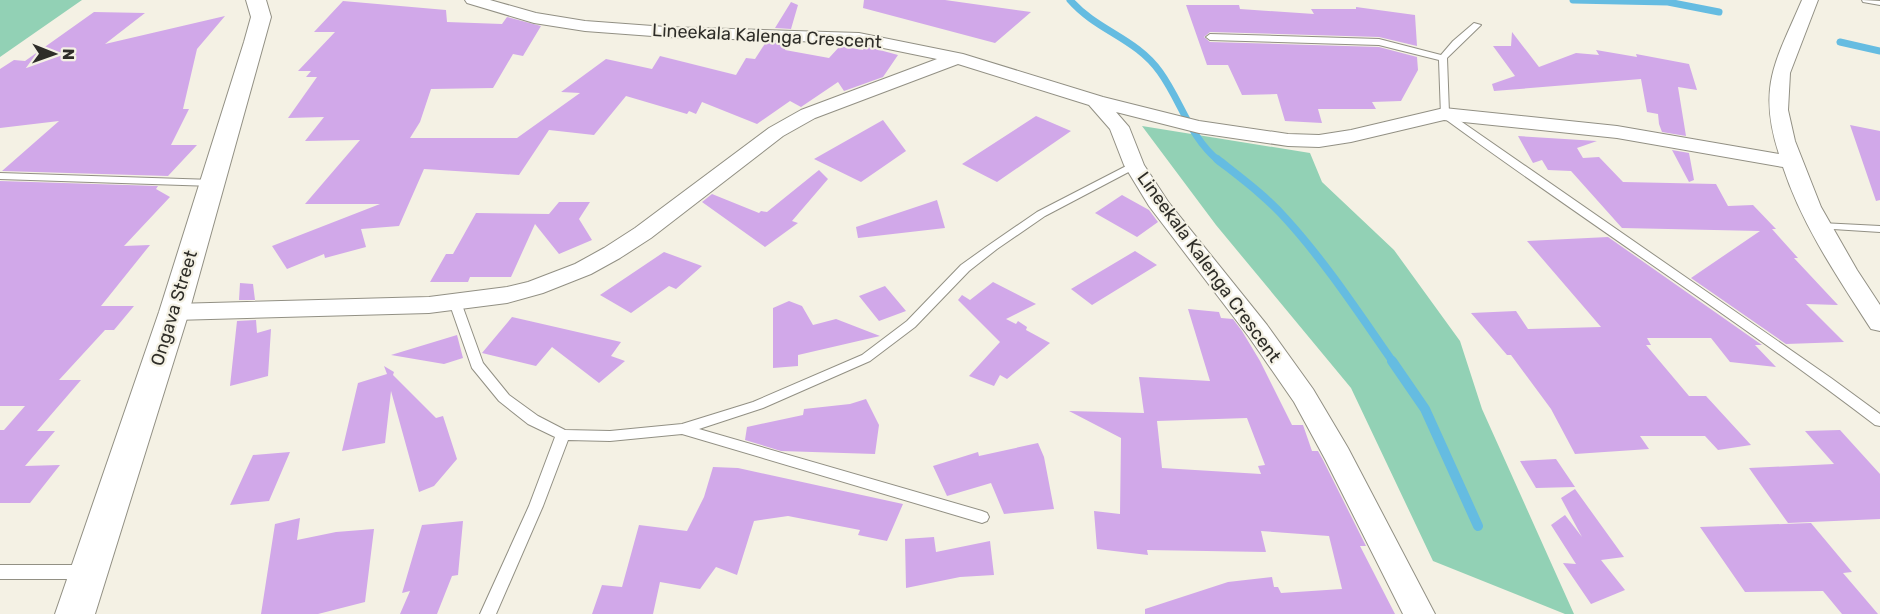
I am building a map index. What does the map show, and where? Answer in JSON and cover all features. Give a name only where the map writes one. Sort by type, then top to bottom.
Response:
[{"type":"street","name":"Ongava Street","points":[[75,614],[174,312],[213,183],[261,17],[256,0]]},
{"type":"street","name":"Lineekala Kalenga Crescent","points":[[473,0],[534,18],[585,26],[666,32],[859,38],[957,58],[1038,81],[1096,102],[1119,127],[1134,165],[1161,206],[1258,331],[1304,396],[1338,456],[1419,614]]},
{"type":"street","points":[[1810,0],[1779,79],[1778,98],[1781,122],[1792,162],[1821,226],[1880,323]]},
{"type":"street","points":[[174,312],[455,302],[535,288],[583,269],[644,232],[794,121],[822,107],[957,58]]},
{"type":"street","points":[[1096,102],[1198,126],[1288,140],[1319,141],[1351,136],[1444,114],[1617,132],[1792,162]]},
{"type":"lane","points":[[1866,0],[1880,3]]},
{"type":"lane","points":[[1477,25],[1443,58],[1444,114],[1491,149],[1783,348],[1880,421]]},
{"type":"lane","points":[[1210,37],[1379,42],[1443,58]]},
{"type":"lane","points":[[455,302],[477,365],[511,404],[533,420],[563,435],[610,436],[682,429],[758,405],[866,358],[911,324],[965,268],[993,246],[1041,214],[1134,165]]},
{"type":"lane","points":[[0,176],[213,183]]},
{"type":"lane","points":[[1821,226],[1880,229]]},
{"type":"lane","points":[[682,429],[982,517]]},
{"type":"lane","points":[[488,614],[536,506],[563,435]]},
{"type":"lane","points":[[0,572],[89,572]]},
{"type":"green space","points":[[0,0],[82,0],[0,57]]},
{"type":"green space","points":[[1142,126],[1310,153],[1322,182],[1394,250],[1460,341],[1482,409],[1574,614],[1565,614],[1433,561],[1351,388],[1216,225]]},
{"type":"building","points":[[864,0],[945,0],[1031,12],[995,43],[863,8]]},
{"type":"building","points":[[343,1],[446,10],[447,22],[502,24],[507,17],[541,26],[523,56],[513,54],[493,88],[431,89],[420,122],[410,138],[517,138],[580,93],[561,92],[606,59],[652,69],[660,56],[736,75],[746,58],[755,59],[766,42],[787,43],[785,50],[829,58],[840,46],[863,50],[865,46],[898,55],[883,77],[844,91],[838,82],[801,107],[790,101],[757,124],[702,102],[696,114],[689,111],[687,114],[626,96],[594,135],[549,130],[519,175],[424,169],[399,226],[361,229],[366,247],[325,258],[324,254],[287,269],[272,246],[380,204],[305,204],[360,140],[305,141],[324,117],[288,118],[317,77],[306,77],[311,71],[298,71],[335,32],[314,32]]},
{"type":"building","points":[[791,2],[798,5],[791,29],[775,28]]},
{"type":"building","points":[[1186,5],[1239,5],[1240,9],[1314,14],[1311,9],[1356,9],[1356,7],[1415,15],[1417,46],[1379,37],[1210,32],[1204,37],[1210,42],[1379,47],[1417,57],[1418,70],[1401,101],[1372,102],[1376,109],[1318,109],[1322,123],[1285,121],[1277,94],[1242,95],[1228,65],[1207,65]]},
{"type":"building","points":[[94,12],[145,13],[105,44],[225,16],[197,49],[183,109],[189,109],[171,145],[197,145],[168,176],[2,171],[59,121],[0,128],[0,69],[14,60],[25,61]]},
{"type":"building","points":[[1512,32],[1539,67],[1576,53],[1599,55],[1596,50],[1637,57],[1636,54],[1689,64],[1697,90],[1678,87],[1686,136],[1662,132],[1658,114],[1647,112],[1641,79],[1494,91],[1492,84],[1515,76],[1493,46],[1511,46]]},
{"type":"building","points":[[1036,116],[1071,131],[997,182],[962,164]]},
{"type":"building","points":[[883,120],[906,151],[861,182],[814,159]]},
{"type":"building","points":[[1850,125],[1880,131],[1880,200],[1876,201]]},
{"type":"building","points":[[1518,136],[1597,141],[1577,148],[1583,158],[1599,157],[1623,182],[1716,184],[1728,206],[1753,205],[1776,229],[1772,229],[1798,258],[1794,258],[1838,305],[1806,304],[1844,342],[1786,344],[1691,278],[1760,231],[1622,228],[1571,171],[1548,170],[1542,160],[1533,163]]},
{"type":"building","points":[[1672,150],[1689,153],[1694,180],[1689,182]]},
{"type":"building","points":[[819,170],[828,179],[792,221],[798,223],[765,247],[702,202],[712,194],[759,213],[767,212]]},
{"type":"building","points":[[0,181],[158,186],[156,189],[170,197],[124,246],[150,245],[101,306],[134,306],[114,330],[105,330],[59,380],[81,380],[37,431],[55,431],[25,466],[60,465],[30,503],[0,503],[0,430],[4,430],[25,406],[0,406]]},
{"type":"building","points":[[1122,195],[1149,210],[1158,222],[1137,237],[1095,213]]},
{"type":"building","points":[[937,200],[945,228],[858,238],[856,227]]},
{"type":"building","points":[[559,202],[590,202],[579,219],[592,240],[559,254],[535,224],[511,277],[470,277],[468,282],[430,282],[446,254],[453,254],[476,213],[549,214]]},
{"type":"building","points":[[1608,237],[1762,345],[1755,345],[1776,367],[1730,362],[1711,338],[1647,338],[1651,345],[1646,345],[1689,396],[1706,396],[1751,445],[1718,450],[1705,436],[1640,436],[1649,449],[1575,454],[1551,409],[1511,355],[1507,355],[1471,313],[1516,311],[1528,329],[1601,327],[1527,241]]},
{"type":"building","points":[[1135,251],[1157,265],[1092,305],[1071,289]]},
{"type":"building","points":[[664,252],[702,266],[676,289],[669,286],[631,313],[600,295]]},
{"type":"building","points":[[993,282],[1036,304],[1006,319],[1016,324],[1018,321],[1027,327],[1026,330],[1050,343],[1007,379],[1000,375],[994,386],[969,376],[1000,342],[958,300],[962,295],[970,300]]},
{"type":"building","points":[[240,283],[253,284],[255,300],[239,300]]},
{"type":"building","points":[[885,286],[906,311],[879,321],[859,296]]},
{"type":"building","points":[[789,301],[802,306],[813,325],[836,319],[880,336],[798,355],[798,366],[773,368],[773,308]]},
{"type":"building","points":[[1188,309],[1219,312],[1221,318],[1233,319],[1242,331],[1260,361],[1292,425],[1303,425],[1312,451],[1318,451],[1323,460],[1366,546],[1360,546],[1395,614],[1145,614],[1145,609],[1228,582],[1272,577],[1274,587],[1278,587],[1281,593],[1342,589],[1329,536],[1261,531],[1266,552],[1147,550],[1148,555],[1097,549],[1094,511],[1120,514],[1121,438],[1069,411],[1144,413],[1139,377],[1210,381]],"holes":[[[1247,418],[1265,465],[1258,466],[1261,474],[1162,468],[1157,421]]]},
{"type":"building","points":[[512,317],[621,342],[611,356],[625,361],[599,383],[552,347],[536,366],[482,353]]},
{"type":"building","points":[[256,320],[257,333],[271,329],[268,376],[230,386],[237,321]]},
{"type":"building","points":[[457,335],[463,358],[444,364],[391,355]]},
{"type":"building","points":[[384,366],[394,372],[393,375],[436,418],[443,416],[457,459],[434,486],[419,492],[391,391],[385,443],[342,451],[358,383],[387,374]]},
{"type":"building","points":[[866,399],[879,425],[875,454],[781,451],[745,440],[747,427],[803,415],[804,409],[850,404]]},
{"type":"building","points":[[1840,430],[1880,474],[1880,519],[1788,523],[1749,468],[1834,464],[1805,431]]},
{"type":"building","points":[[1038,443],[1044,457],[1054,509],[1004,514],[991,483],[947,496],[933,466],[978,452],[979,456]]},
{"type":"building","points":[[290,452],[269,501],[230,505],[253,455]]},
{"type":"building","points":[[1556,459],[1575,487],[1536,488],[1520,461]]},
{"type":"building","points":[[713,467],[738,468],[903,504],[887,541],[858,535],[860,530],[788,516],[754,521],[737,575],[716,567],[700,589],[660,582],[653,614],[592,614],[602,585],[622,587],[639,525],[687,531],[704,497]]},
{"type":"building","points":[[1575,489],[1624,557],[1601,560],[1625,590],[1591,604],[1563,563],[1576,564],[1551,525],[1565,515],[1582,537],[1561,498]]},
{"type":"building","points":[[300,518],[297,540],[336,532],[374,529],[365,602],[318,614],[261,614],[275,524]]},
{"type":"building","points":[[463,521],[458,575],[452,576],[437,614],[400,614],[410,591],[402,593],[422,525]]},
{"type":"building","points":[[1811,523],[1852,572],[1843,573],[1878,614],[1842,614],[1823,591],[1745,592],[1700,527]]},
{"type":"building","points":[[934,537],[936,552],[990,541],[994,575],[960,577],[906,588],[905,539]]},
{"type":"waterway","points":[[1070,0],[1092,20],[1128,42],[1150,60],[1167,83],[1200,141],[1219,161]]},
{"type":"waterway","points":[[1573,0],[1668,2],[1719,12]]},
{"type":"waterway","points":[[1840,42],[1880,51]]},
{"type":"waterway","points":[[1217,159],[1254,188],[1287,220],[1342,289],[1393,362]]},
{"type":"waterway","points":[[1392,361],[1425,409],[1478,526]]}]
